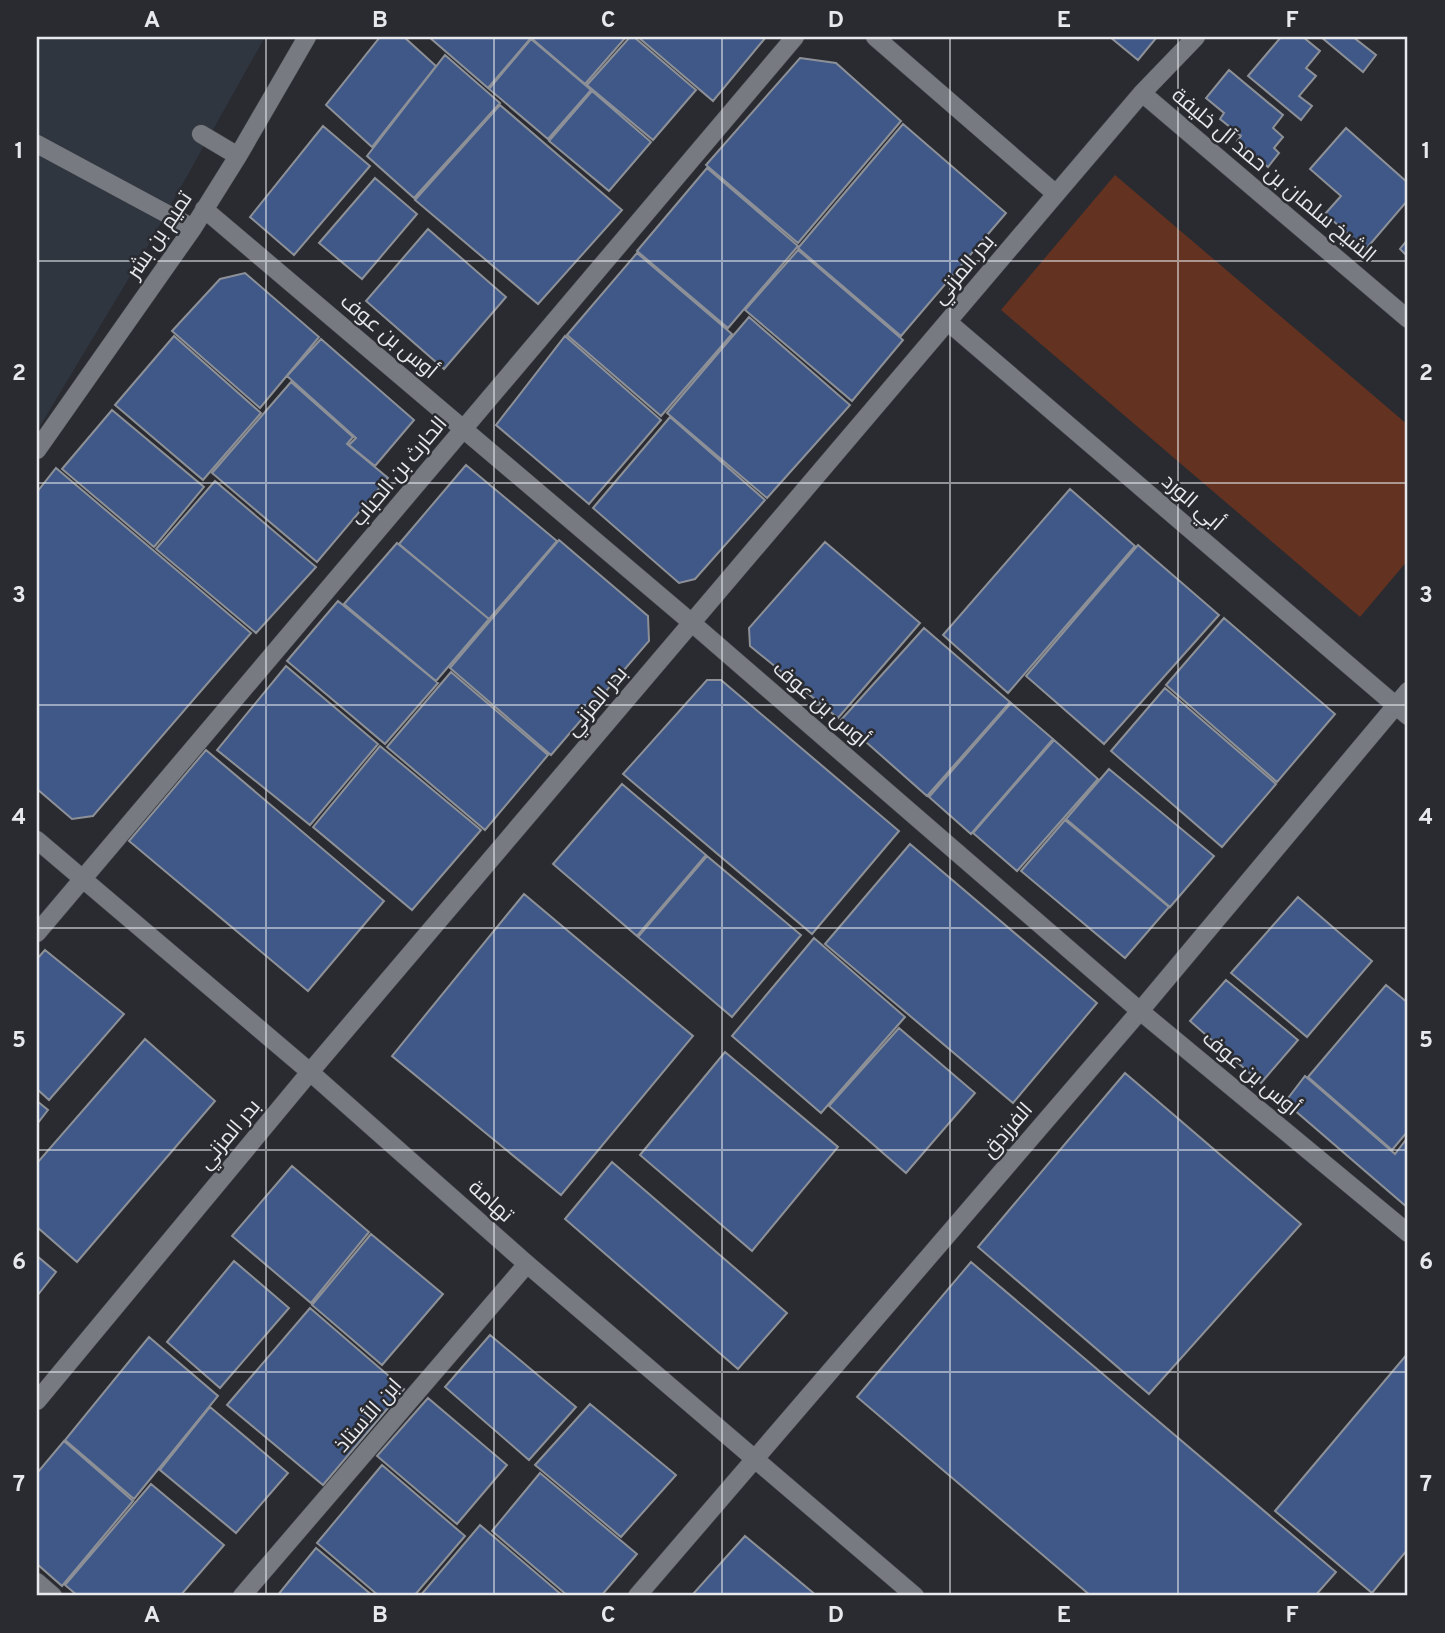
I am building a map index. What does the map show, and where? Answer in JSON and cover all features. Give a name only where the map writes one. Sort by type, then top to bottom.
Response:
[{"type":"street","name":"تميم بن بشر","points":[[37,450],[193,228],[307,37]]},
{"type":"street","name":"الحارث بن الحباب","points":[[37,933],[795,37]]},
{"type":"street","points":[[874,37],[1056,194]]},
{"type":"street","name":"بدر المزني","points":[[37,1401],[310,1072],[1056,194],[1142,93],[1196,37]]},
{"type":"street","name":"الشيخ سلمان بن حمد آل خليفة","points":[[1142,93],[1408,319]]},
{"type":"street","points":[[201,134],[238,156]]},
{"type":"street","points":[[37,144],[193,228]]},
{"type":"street","name":"أوس بن عوف","points":[[204,209],[692,623],[1140,1011],[1408,1233]]},
{"type":"street","name":"أبي الورد","points":[[948,322],[1402,711]]},
{"type":"street","name":"الفرزدق","points":[[637,1596],[753,1458],[1402,711],[1408,691]]},
{"type":"street","name":"تهامة","points":[[37,840],[310,1072],[527,1264],[915,1596]]},
{"type":"street","name":"ابن الأستاذ","points":[[242,1596],[527,1264]]},
{"type":"street","points":[[37,1582],[53,1596]]},
{"type":"shaded area","points":[[37,37],[265,37],[141,258],[37,431]]},
{"type":"shaded area","points":[[1115,175],[1408,425],[1408,560],[1360,617],[1001,310]]},
{"type":"building","points":[[380,37],[404,37],[436,66],[372,147],[326,105]]},
{"type":"building","points":[[429,37],[528,37],[530,39],[488,88]]},
{"type":"building","points":[[530,37],[626,37],[585,84]]},
{"type":"building","points":[[630,37],[634,37],[696,90],[653,140],[587,85]]},
{"type":"building","points":[[638,37],[766,37],[713,101]]},
{"type":"building","points":[[1110,37],[1157,37],[1138,60]]},
{"type":"building","points":[[1281,37],[1303,37],[1320,51],[1306,68],[1316,76],[1299,96],[1312,106],[1301,120],[1248,76]]},
{"type":"building","points":[[1321,37],[1353,37],[1376,55],[1363,72]]},
{"type":"building","points":[[531,39],[591,90],[548,139],[489,89]]},
{"type":"building","points":[[445,55],[500,103],[414,198],[367,156]]},
{"type":"building","points":[[800,58],[836,63],[901,121],[798,243],[706,165]]},
{"type":"building","points":[[1229,70],[1283,115],[1273,128],[1283,137],[1274,148],[1279,153],[1268,167],[1237,141],[1241,136],[1220,119],[1224,113],[1206,98]]},
{"type":"building","points":[[592,91],[651,142],[609,191],[549,141]]},
{"type":"building","points":[[500,105],[622,210],[538,304],[415,200]]},
{"type":"building","points":[[903,124],[1006,213],[901,336],[798,248]]},
{"type":"building","points":[[323,126],[370,166],[294,255],[250,217]]},
{"type":"building","points":[[1346,128],[1408,183],[1408,200],[1366,249],[1325,214],[1341,196],[1310,169]]},
{"type":"building","points":[[707,168],[798,246],[728,328],[637,251]]},
{"type":"building","points":[[375,178],[417,214],[362,279],[319,243]]},
{"type":"building","points":[[428,229],[506,297],[444,369],[366,301]]},
{"type":"building","points":[[1408,239],[1408,257],[1400,249]]},
{"type":"building","points":[[798,250],[903,340],[852,401],[745,310]]},
{"type":"building","points":[[637,253],[732,334],[661,416],[567,335]]},
{"type":"building","points":[[245,273],[319,337],[260,408],[172,331],[220,279]]},
{"type":"building","points":[[749,317],[850,405],[767,498],[667,413]]},
{"type":"building","points":[[174,336],[261,413],[203,480],[115,405]]},
{"type":"building","points":[[565,336],[661,420],[589,504],[496,425]]},
{"type":"building","points":[[321,339],[414,420],[375,466],[349,445],[356,438],[287,376]]},
{"type":"building","points":[[291,382],[353,437],[347,444],[388,478],[317,562],[212,473]]},
{"type":"building","points":[[112,410],[204,487],[154,547],[62,469]]},
{"type":"building","points":[[670,417],[765,500],[695,579],[679,583],[593,508]]},
{"type":"building","points":[[466,465],[557,541],[489,619],[399,544]]},
{"type":"building","points":[[56,468],[251,633],[93,816],[72,819],[37,789],[37,492]]},
{"type":"building","points":[[215,481],[316,567],[256,633],[156,549]]},
{"type":"building","points":[[1070,489],[1135,546],[1008,693],[943,635]]},
{"type":"building","points":[[559,540],[648,616],[649,641],[551,755],[450,668]]},
{"type":"building","points":[[825,542],[920,623],[838,718],[750,646],[749,628]]},
{"type":"building","points":[[397,543],[489,619],[436,681],[344,604]]},
{"type":"building","points":[[1138,545],[1219,615],[1104,744],[1026,676]]},
{"type":"building","points":[[338,601],[438,683],[385,744],[287,661]]},
{"type":"building","points":[[1224,618],[1335,714],[1277,782],[1166,685]]},
{"type":"building","points":[[924,628],[1010,702],[927,796],[841,720]]},
{"type":"building","points":[[286,666],[378,744],[310,825],[217,750]]},
{"type":"building","points":[[451,672],[548,755],[485,830],[387,747]]},
{"type":"building","points":[[707,680],[721,680],[899,831],[812,934],[623,774]]},
{"type":"building","points":[[1165,688],[1276,784],[1222,847],[1111,751]]},
{"type":"building","points":[[1011,703],[1053,739],[971,834],[929,797]]},
{"type":"building","points":[[1054,740],[1098,779],[1017,871],[973,833]]},
{"type":"building","points":[[380,746],[481,830],[412,910],[313,827]]},
{"type":"building","points":[[206,750],[384,901],[308,991],[129,841]]},
{"type":"building","points":[[1109,769],[1214,856],[1170,907],[1066,819]]},
{"type":"building","points":[[622,784],[706,855],[637,936],[553,864]]},
{"type":"building","points":[[1065,820],[1169,907],[1125,958],[1021,871]]},
{"type":"building","points":[[910,844],[1097,1003],[1013,1103],[825,944]]},
{"type":"building","points":[[707,856],[801,935],[732,1017],[638,937]]},
{"type":"building","points":[[524,894],[693,1036],[561,1195],[392,1056]]},
{"type":"building","points":[[1298,897],[1372,961],[1307,1037],[1231,973]]},
{"type":"building","points":[[814,938],[905,1017],[821,1113],[732,1036]]},
{"type":"building","points":[[45,950],[124,1014],[49,1100],[37,1089],[37,959]]},
{"type":"building","points":[[1226,980],[1298,1040],[1261,1083],[1190,1021]]},
{"type":"building","points":[[1386,985],[1408,1003],[1408,1131],[1392,1150],[1308,1077]]},
{"type":"building","points":[[899,1028],[975,1093],[906,1173],[829,1106]]},
{"type":"building","points":[[145,1039],[215,1101],[77,1262],[37,1227],[37,1163]]},
{"type":"building","points":[[725,1052],[838,1147],[752,1251],[640,1155]]},
{"type":"building","points":[[1125,1073],[1301,1224],[1149,1394],[978,1247]]},
{"type":"building","points":[[1305,1076],[1395,1154],[1408,1137],[1408,1208],[1285,1102]]},
{"type":"building","points":[[37,1101],[48,1110],[37,1124]]},
{"type":"building","points":[[612,1162],[787,1313],[738,1369],[565,1219]]},
{"type":"building","points":[[292,1166],[369,1232],[311,1303],[232,1236]]},
{"type":"building","points":[[371,1234],[443,1294],[382,1365],[312,1305]]},
{"type":"building","points":[[37,1256],[56,1272],[37,1296]]},
{"type":"building","points":[[234,1261],[289,1308],[220,1388],[167,1342]]},
{"type":"building","points":[[971,1262],[1336,1572],[1315,1596],[1091,1596],[857,1397]]},
{"type":"building","points":[[310,1308],[404,1389],[323,1485],[227,1405]]},
{"type":"building","points":[[490,1335],[576,1407],[529,1460],[445,1387]]},
{"type":"building","points":[[149,1337],[218,1396],[134,1499],[65,1440]]},
{"type":"building","points":[[1408,1353],[1408,1549],[1372,1593],[1275,1511]]},
{"type":"building","points":[[428,1398],[507,1465],[457,1524],[377,1456]]},
{"type":"building","points":[[590,1404],[676,1475],[621,1537],[535,1465]]},
{"type":"building","points":[[210,1407],[288,1473],[236,1533],[160,1470]]},
{"type":"building","points":[[64,1441],[133,1501],[62,1586],[37,1564],[37,1473]]},
{"type":"building","points":[[382,1465],[465,1536],[414,1596],[379,1596],[317,1543]]},
{"type":"building","points":[[540,1473],[637,1554],[601,1596],[568,1596],[492,1531]]},
{"type":"building","points":[[151,1484],[224,1545],[180,1596],[78,1596],[65,1585]]},
{"type":"building","points":[[480,1525],[563,1596],[420,1596]]},
{"type":"building","points":[[745,1536],[817,1596],[693,1594]]},
{"type":"building","points":[[316,1548],[373,1596],[277,1596]]}]
